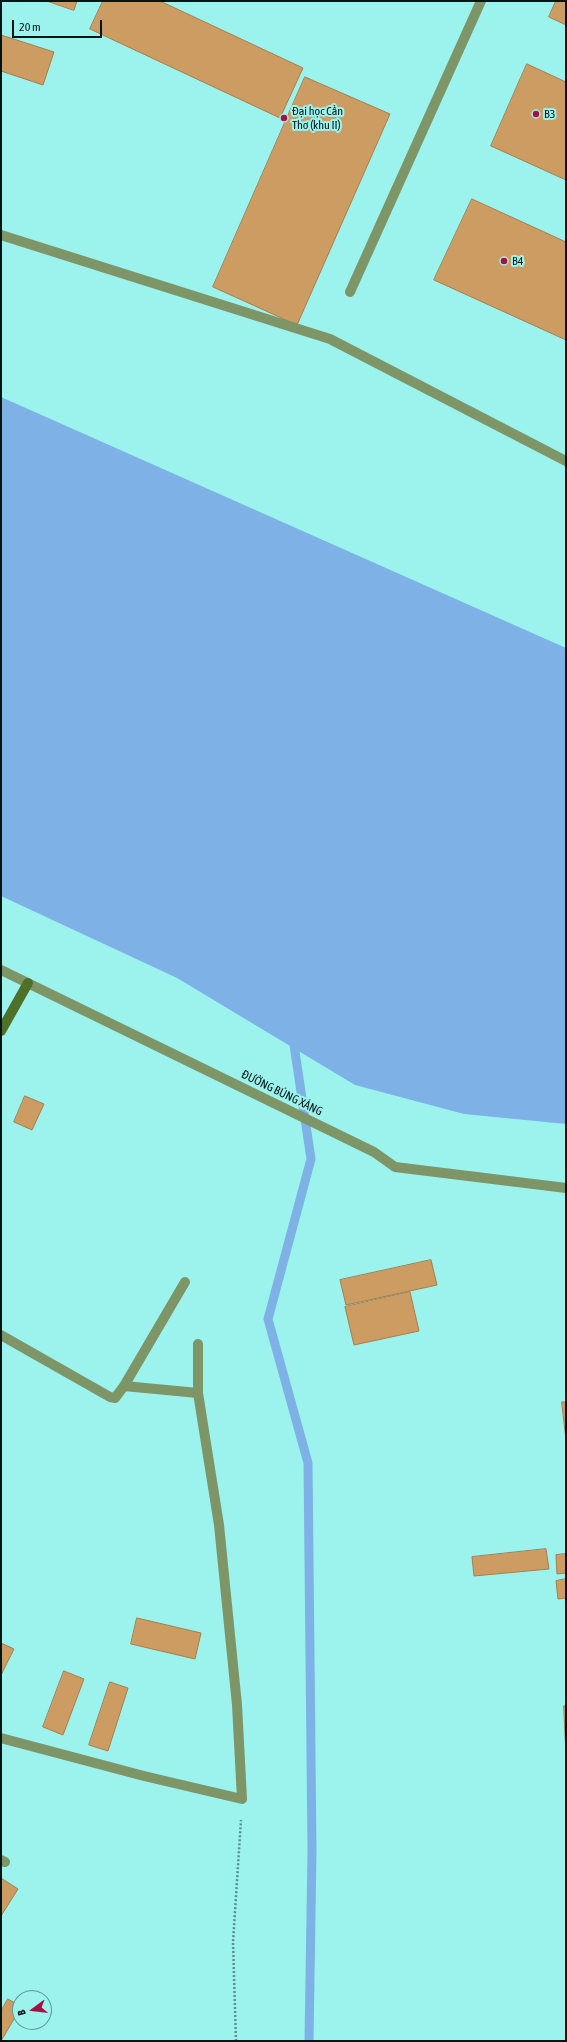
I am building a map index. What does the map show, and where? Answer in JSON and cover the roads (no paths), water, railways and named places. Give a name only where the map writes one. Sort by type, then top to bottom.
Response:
[{"type":"street","points":[[350,292],[481,1]]},
{"type":"street","points":[[1,234],[330,339],[566,461]]},
{"type":"street","name":"ĐƯỜNG BÚNG XÁNG","points":[[1,970],[374,1152],[395,1167],[566,1188]]},
{"type":"street","points":[[1,1031],[28,983]]},
{"type":"street","points":[[1,1335],[110,1397],[115,1398],[124,1386],[185,1282]]},
{"type":"street","points":[[1,1738],[144,1776],[242,1799],[236,1705],[219,1532],[198,1393],[198,1344]]},
{"type":"street","points":[[124,1386],[198,1393]]},
{"type":"water","points":[[1,397],[566,648],[566,1124],[464,1114],[355,1085],[177,978],[1,896]]},
{"type":"waterway","points":[[293,1038],[311,1159],[268,1319],[308,1463],[312,1851],[309,2041]]},
{"type":"place","name":"B3","points":[[536,114]]},
{"type":"place","name":"Đại học Cần Thơ (khu II)","points":[[284,118]]},
{"type":"place","name":"B4","points":[[504,261]]}]
